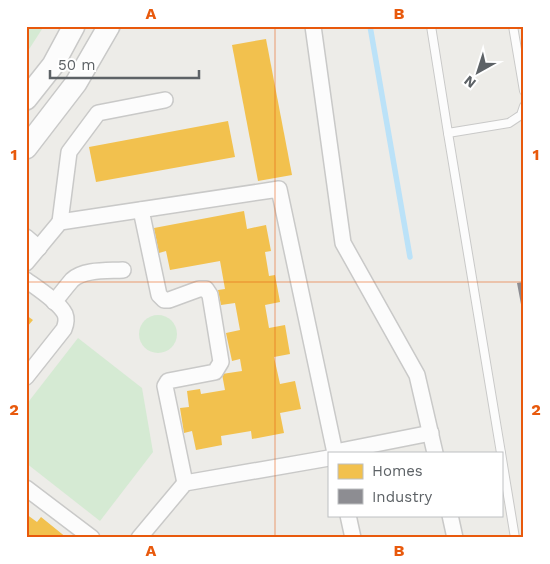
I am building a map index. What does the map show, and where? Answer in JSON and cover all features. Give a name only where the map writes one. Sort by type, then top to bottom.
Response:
[{"type":"main road","points":[[26,99],[53,65],[74,26]]},
{"type":"main road","points":[[26,148],[76,83],[109,26]]},
{"type":"street","points":[[312,26],[343,243],[417,375],[435,452]]},
{"type":"street","points":[[26,263],[60,222],[69,152],[98,113],[165,100]]},
{"type":"street","points":[[60,222],[279,189],[335,452]]},
{"type":"street","points":[[141,210],[159,295],[164,300],[169,300],[199,289],[206,289],[210,294],[221,362],[215,372],[168,380],[165,386],[185,483]]},
{"type":"street","points":[[26,237],[39,248]]},
{"type":"street","points":[[54,302],[73,279],[80,275],[123,270]]},
{"type":"street","points":[[26,280],[54,302],[65,315],[66,322],[64,329],[26,377]]},
{"type":"street","points":[[340,452],[431,433]]},
{"type":"street","points":[[139,538],[185,483],[328,458]]},
{"type":"street","points":[[26,488],[92,538]]},
{"type":"street","points":[[348,516],[353,538]]},
{"type":"street","points":[[450,516],[455,538]]},
{"type":"lane","points":[[431,26],[501,452]]},
{"type":"lane","points":[[513,26],[524,91]]},
{"type":"lane","points":[[448,133],[510,123],[521,115],[524,106]]},
{"type":"lane","points":[[502,459],[515,538]]},
{"type":"green space","points":[[26,26],[44,26],[26,54]]},
{"type":"green space","points":[[158,315],[172,320],[177,334],[172,348],[158,353],[144,348],[139,334],[144,320]]},
{"type":"green space","points":[[78,338],[142,388],[153,452],[100,521],[26,463],[26,405]]},
{"type":"building: Homes","points":[[266,39],[292,175],[258,181],[232,45]]},
{"type":"building: Homes","points":[[228,121],[235,157],[96,182],[89,147]]},
{"type":"building: Homes","points":[[244,211],[247,229],[266,225],[271,251],[265,252],[269,276],[275,275],[280,302],[265,305],[269,328],[285,325],[290,354],[274,357],[280,384],[295,381],[301,409],[280,413],[284,433],[252,439],[251,431],[221,436],[222,445],[196,450],[192,431],[184,433],[180,408],[189,407],[187,391],[200,389],[201,394],[225,390],[222,374],[242,371],[240,359],[232,361],[226,333],[240,330],[235,303],[221,305],[218,290],[225,289],[220,261],[170,270],[166,251],[159,253],[154,228]]},
{"type":"building: Homes","points":[[26,315],[33,320],[26,328]]},
{"type":"building: Homes","points":[[26,514],[37,522],[41,517],[67,538],[26,538]]},
{"type":"building: Industry","points":[[524,282],[524,314],[523,315],[517,283]]},
{"type":"waterway","points":[[370,26],[410,257]]}]
